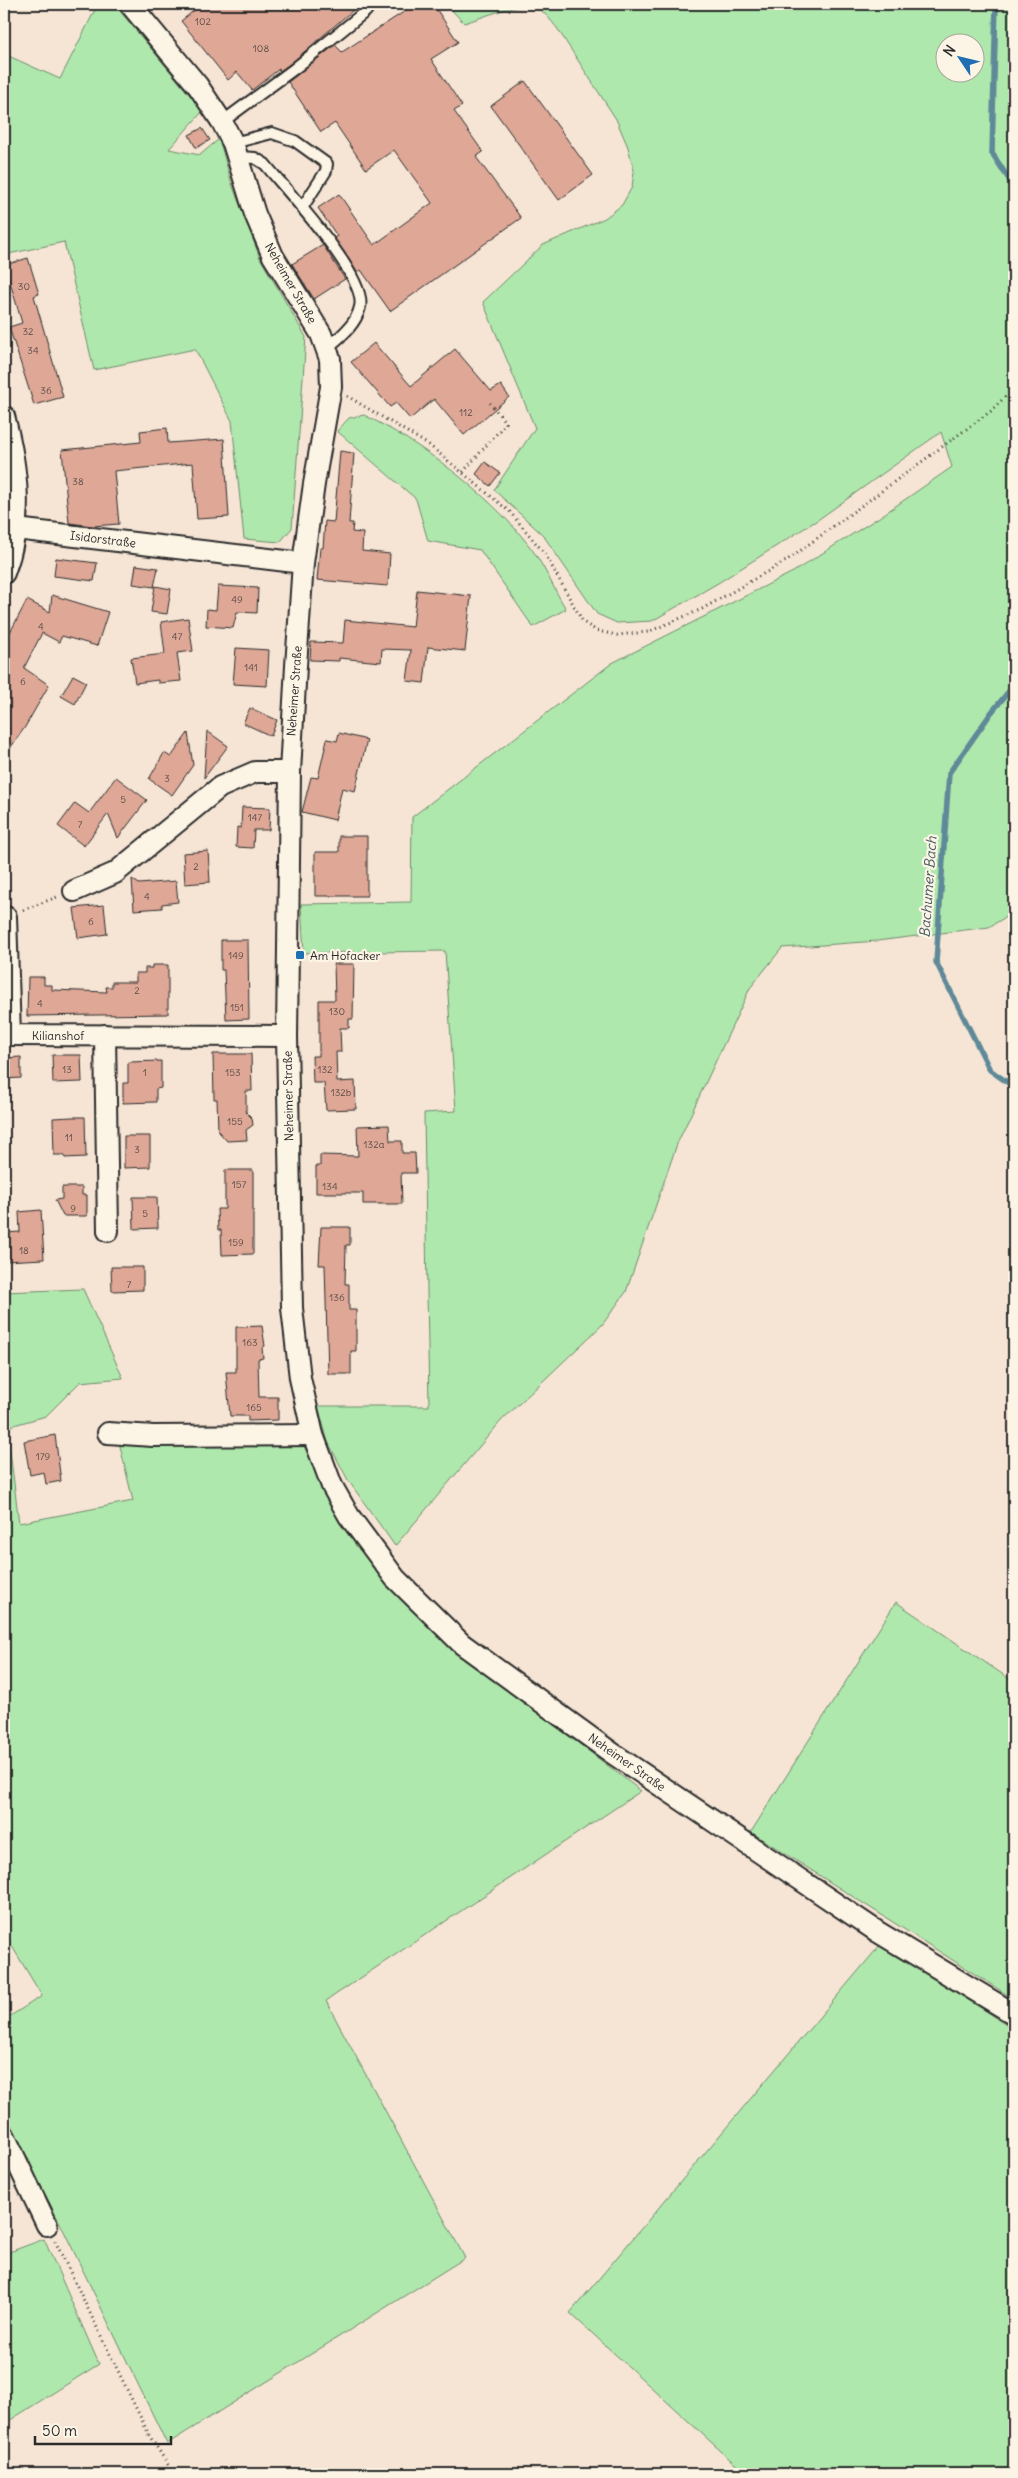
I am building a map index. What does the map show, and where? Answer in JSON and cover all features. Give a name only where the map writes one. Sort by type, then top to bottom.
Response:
[{"type":"street","name":"Neheimer Straße","points":[[130,4],[198,86],[222,122],[235,150],[255,214],[273,256],[327,348],[332,373],[303,563],[290,772],[287,1036],[292,1308],[300,1378],[313,1435],[329,1480],[349,1516],[395,1578],[462,1644],[612,1753],[878,1932],[1014,2014]]},
{"type":"street","points":[[4,416],[14,457],[18,495],[16,528],[4,573]]},
{"type":"street","name":"Isidorstraße","points":[[16,528],[303,563]]},
{"type":"street","points":[[74,891],[115,873],[220,787],[255,772],[290,772]]},
{"type":"street","name":"Kilianshof","points":[[6,917],[10,1035],[287,1036]]},
{"type":"street","points":[[105,1035],[108,1231]]},
{"type":"street","points":[[108,1433],[153,1436],[313,1435]]},
{"type":"street","points":[[4,2135],[48,2225]]},
{"type":"lane","points":[[222,122],[294,69],[366,11],[371,4]]},
{"type":"lane","points":[[235,150],[272,133],[295,141],[327,164],[326,171],[302,208]]},
{"type":"lane","points":[[235,150],[265,164],[302,208],[351,273],[361,297],[360,308],[349,328],[327,348]]},
{"type":"path","points":[[331,387],[429,445],[510,512],[544,554],[583,622],[597,631],[617,635],[648,632],[702,609],[786,561],[991,411],[1014,388]]},
{"type":"path","points":[[463,472],[506,423],[490,403]]},
{"type":"path","points":[[6,917],[74,891]]},
{"type":"path","points":[[48,2225],[149,2436],[174,2474]]},
{"type":"green space","points":[[98,4],[114,4],[203,111],[169,149],[200,155],[219,139],[232,184],[260,258],[306,337],[292,528],[280,542],[244,539],[232,421],[195,349],[94,370],[64,242],[4,255],[4,54],[60,79]]},
{"type":"green space","points":[[446,4],[1014,4],[1014,912],[989,927],[877,941],[782,948],[750,988],[677,1144],[626,1292],[602,1325],[501,1421],[395,1546],[348,1480],[328,1442],[318,1406],[429,1406],[424,1113],[456,1111],[445,951],[304,953],[301,904],[411,902],[412,817],[612,663],[793,572],[884,514],[952,467],[941,432],[819,519],[718,583],[652,621],[617,623],[597,614],[543,535],[494,490],[535,428],[483,302],[543,245],[605,218],[622,205],[632,187],[634,171],[628,147],[616,119],[548,17],[538,9],[531,7],[512,8],[464,23]]},
{"type":"green space","points":[[364,415],[386,426],[430,454],[493,506],[533,550],[566,609],[533,627],[480,550],[428,541],[416,499],[337,431],[349,418]]},
{"type":"green space","points":[[83,1289],[123,1378],[80,1382],[46,1416],[7,1427],[19,1523],[133,1501],[119,1442],[302,1442],[339,1519],[376,1570],[454,1648],[641,1791],[326,2001],[465,2258],[167,2444],[61,2225],[4,2115],[4,2020],[42,1996],[4,1933],[4,1292]]},
{"type":"green space","points":[[896,1602],[1014,1682],[1014,1999],[751,1832]]},
{"type":"green space","points":[[881,1944],[1014,2029],[1014,2474],[746,2474],[570,2313]]},
{"type":"green space","points":[[44,2239],[99,2364],[4,2424],[4,2254]]},
{"type":"building","points":[[202,4],[360,4],[290,64],[280,71],[279,69],[252,90],[237,72],[228,80],[181,21]]},
{"type":"building","points":[[416,4],[433,4],[458,42],[431,59],[462,106],[454,111],[483,152],[476,157],[521,218],[390,311],[361,270],[357,272],[334,238],[337,236],[318,208],[339,194],[374,245],[432,203],[394,150],[366,169],[335,123],[321,132],[288,82],[335,45],[342,52]]},
{"type":"building","points":[[525,81],[593,175],[559,200],[491,106]]},
{"type":"building","points":[[202,128],[210,140],[196,148],[189,135]]},
{"type":"building","points":[[323,245],[345,279],[314,299],[292,264]]},
{"type":"building","points":[[28,258],[39,294],[34,296],[63,397],[34,405],[9,327],[22,323],[5,265]]},
{"type":"building","points":[[374,343],[411,386],[455,349],[491,391],[501,385],[509,397],[464,435],[434,399],[410,419],[396,403],[390,407],[351,362]]},
{"type":"building","points":[[167,428],[168,443],[224,439],[229,517],[197,519],[193,463],[114,471],[119,524],[93,526],[69,523],[62,450],[141,442],[140,431]]},
{"type":"building","points":[[340,451],[354,453],[349,523],[353,523],[352,532],[363,533],[362,551],[390,554],[388,586],[317,580],[320,548],[323,548],[325,521],[334,522]]},
{"type":"building","points":[[485,462],[500,473],[490,486],[476,474]]},
{"type":"building","points":[[56,558],[97,563],[94,581],[54,576]]},
{"type":"building","points":[[136,565],[158,568],[154,587],[133,584]]},
{"type":"building","points":[[155,586],[171,589],[167,614],[151,612]]},
{"type":"building","points":[[218,586],[258,588],[257,613],[237,612],[233,628],[206,626],[207,609],[216,610]]},
{"type":"building","points":[[417,590],[471,596],[465,651],[428,647],[424,683],[407,681],[411,650],[382,649],[381,662],[339,658],[339,661],[310,660],[311,642],[343,643],[345,620],[413,627]]},
{"type":"building","points":[[52,595],[108,612],[97,646],[62,636],[59,642],[42,633],[24,668],[49,685],[25,727],[4,757],[4,644],[27,600],[50,612]]},
{"type":"building","points":[[188,618],[193,651],[177,653],[181,681],[158,683],[158,680],[135,683],[131,658],[165,654],[161,622]]},
{"type":"building","points":[[236,648],[269,650],[267,686],[233,684]]},
{"type":"building","points":[[73,675],[86,682],[75,704],[61,696]]},
{"type":"building","points":[[250,708],[277,720],[271,736],[243,723]]},
{"type":"building","points":[[207,731],[228,746],[204,778]]},
{"type":"building","points":[[188,733],[193,765],[172,795],[149,779],[164,753],[171,757]]},
{"type":"building","points":[[339,733],[367,740],[355,791],[342,788],[335,820],[302,812],[311,777],[318,778],[327,739],[337,741]]},
{"type":"building","points":[[116,777],[147,800],[118,838],[108,814],[84,846],[58,826],[75,803],[89,813]]},
{"type":"building","points":[[242,807],[270,808],[269,830],[254,830],[253,848],[236,847],[237,827],[241,828]]},
{"type":"building","points":[[339,836],[367,836],[367,896],[315,896],[315,852],[339,852]]},
{"type":"building","points":[[208,851],[210,882],[185,884],[183,853]]},
{"type":"building","points":[[132,879],[139,884],[176,881],[178,902],[162,904],[162,908],[134,910]]},
{"type":"building","points":[[104,905],[107,934],[78,938],[74,908]]},
{"type":"building","points":[[221,940],[248,940],[249,1019],[226,1020],[224,970],[221,970]]},
{"type":"building","points":[[334,964],[354,964],[353,1019],[349,1019],[349,1028],[340,1028],[341,1052],[336,1052],[337,1082],[355,1081],[356,1109],[326,1110],[324,1083],[313,1083],[312,1056],[319,1056],[319,1000],[335,1000]]},
{"type":"building","points":[[152,965],[168,965],[168,1014],[27,1016],[28,977],[44,977],[44,985],[52,985],[52,990],[107,992],[106,987],[112,987],[112,982],[136,982],[136,973],[145,973],[145,968],[152,968]]},
{"type":"building","points":[[213,1054],[251,1054],[252,1091],[246,1091],[246,1112],[252,1118],[253,1125],[246,1130],[247,1140],[227,1141],[218,1131],[217,1099],[214,1099]]},
{"type":"building","points":[[52,1055],[81,1055],[82,1082],[53,1083]]},
{"type":"building","points":[[21,1057],[21,1078],[4,1079],[4,1058]]},
{"type":"building","points":[[161,1061],[161,1088],[156,1089],[156,1102],[123,1103],[123,1083],[128,1083],[128,1062]]},
{"type":"building","points":[[85,1117],[86,1157],[65,1158],[65,1155],[54,1155],[53,1118]]},
{"type":"building","points":[[389,1125],[390,1141],[402,1141],[402,1153],[415,1153],[416,1173],[401,1173],[402,1204],[363,1204],[363,1193],[316,1193],[316,1166],[320,1166],[320,1155],[358,1156],[357,1126]]},
{"type":"building","points":[[124,1136],[150,1136],[150,1167],[124,1168]]},
{"type":"building","points":[[225,1170],[253,1170],[253,1254],[222,1255],[221,1230],[218,1230],[217,1209],[225,1209]]},
{"type":"building","points":[[62,1187],[82,1187],[82,1195],[87,1195],[87,1216],[63,1216],[55,1200],[62,1199]]},
{"type":"building","points":[[133,1197],[157,1197],[158,1228],[134,1229]]},
{"type":"building","points":[[41,1210],[44,1259],[5,1261],[4,1233],[20,1232],[19,1212]]},
{"type":"building","points":[[321,1227],[350,1227],[350,1245],[346,1245],[345,1284],[349,1284],[349,1310],[356,1310],[356,1351],[351,1351],[351,1374],[328,1374],[325,1265],[319,1265]]},
{"type":"building","points":[[111,1267],[143,1267],[143,1290],[112,1291]]},
{"type":"building","points":[[262,1326],[265,1346],[262,1348],[263,1358],[258,1359],[259,1397],[278,1397],[278,1420],[248,1421],[248,1416],[230,1416],[226,1372],[236,1372],[236,1327]]},
{"type":"building","points":[[55,1435],[61,1481],[46,1484],[44,1472],[30,1475],[24,1441]]},
{"type":"waterway","name":"Bachumer Bach","points":[[996,4],[992,153],[1014,187]]},
{"type":"waterway","name":"Bachumer Bach","points":[[1014,685],[991,713],[949,773],[936,962],[990,1070],[1014,1087]]},
{"type":"place","name":"Am Hofacker","points":[[300,955]]}]
